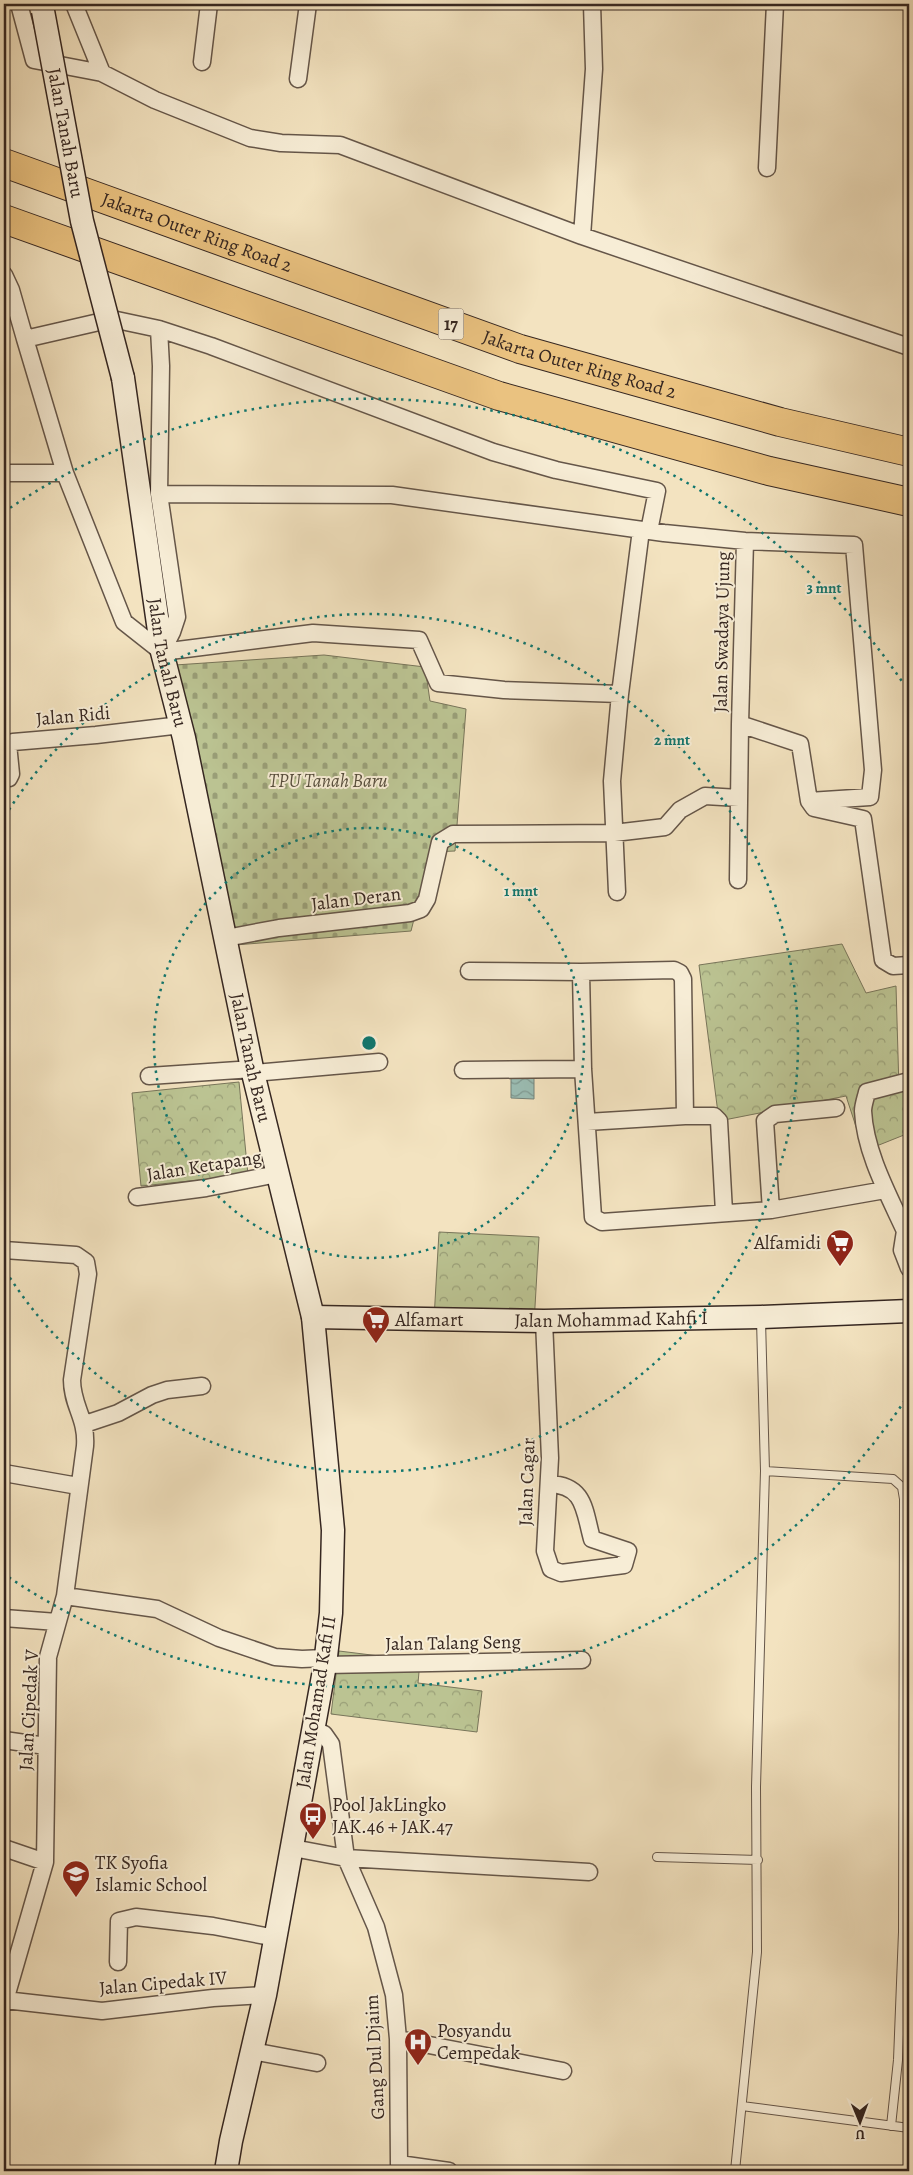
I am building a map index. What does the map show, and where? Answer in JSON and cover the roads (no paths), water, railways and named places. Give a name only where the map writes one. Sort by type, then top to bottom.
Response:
[{"type":"highway","name":"Jakarta Outer Ring Road 2","points":[[4,163],[520,349],[780,422],[909,452]]},
{"type":"highway","points":[[4,219],[500,396],[769,471],[909,502]]},
{"type":"main road","name":"Jalan Tanah Baru","points":[[42,7],[82,221],[123,378],[162,652],[181,725],[253,1071],[313,1317]]},
{"type":"main road","name":"Jalan Mohammad Kahfi I","points":[[313,1317],[544,1321],[761,1317],[909,1311]]},
{"type":"main road","name":"Jalan Mohamad Kafi II","points":[[229,2156],[265,1995],[266,1936],[300,1849],[318,1732],[331,1613],[333,1530],[313,1317]]},
{"type":"street","points":[[19,4],[34,60],[102,73],[155,100],[250,138],[281,143],[340,146],[582,236],[909,347]]},
{"type":"street","points":[[74,4],[102,73]]},
{"type":"street","points":[[202,62],[209,4]]},
{"type":"street","points":[[298,79],[308,4]]},
{"type":"street","points":[[582,236],[594,69],[592,4]]},
{"type":"street","points":[[767,168],[775,4]]},
{"type":"street","points":[[4,275],[11,290],[65,473],[124,622],[162,652],[313,633],[419,640],[438,683],[504,690],[620,694]]},
{"type":"street","points":[[25,340],[112,319],[159,328],[493,452],[556,470],[657,491],[620,694],[612,781],[617,892]]},
{"type":"street","points":[[159,328],[161,366],[159,494],[177,617],[162,652]]},
{"type":"street","points":[[4,473],[65,473]]},
{"type":"street","name":"Jalan Swadaya Ujung","points":[[159,494],[392,495],[651,531],[745,541],[740,724],[800,744],[809,801]]},
{"type":"street","points":[[745,541],[854,545],[873,770],[870,797],[809,801]]},
{"type":"street","points":[[738,880],[740,724]]},
{"type":"street","name":"Jalan Ridi","points":[[4,778],[9,778],[11,774],[8,744],[12,742],[181,725]]},
{"type":"street","points":[[614,833],[665,827],[680,810],[705,796],[739,798]]},
{"type":"street","points":[[809,801],[814,808],[863,819],[883,960],[893,966],[909,965]]},
{"type":"street","name":"Jalan Deran","points":[[226,938],[279,928],[410,913],[421,909],[428,899],[440,842],[445,837],[453,834],[614,833]]},
{"type":"street","points":[[469,970],[580,972],[674,970],[680,973],[683,979],[685,1116]]},
{"type":"street","points":[[580,972],[583,1069],[593,1217],[596,1220],[602,1222],[772,1210],[886,1190]]},
{"type":"street","points":[[149,1076],[379,1062]]},
{"type":"street","points":[[463,1070],[583,1069]]},
{"type":"street","points":[[909,1081],[867,1092],[863,1109],[870,1144],[886,1190],[907,1233],[902,1250],[909,1268]]},
{"type":"street","points":[[772,1210],[766,1121],[775,1114],[836,1108]]},
{"type":"street","points":[[587,1122],[714,1116],[719,1121],[724,1212]]},
{"type":"street","name":"Jalan Ketapang","points":[[138,1197],[227,1184],[277,1174]]},
{"type":"street","points":[[4,1250],[76,1255],[86,1262],[88,1274],[72,1380],[74,1398],[85,1424],[118,1413],[152,1395],[167,1390],[202,1386]]},
{"type":"street","name":"Jalan Cagar","points":[[544,1321],[550,1458],[545,1551],[551,1569],[561,1573],[624,1565],[628,1551],[592,1539],[579,1496],[564,1484],[549,1484]]},
{"type":"street","name":"Jalan Cipedak V","points":[[4,2002],[9,1965],[45,1862],[48,1657],[65,1596],[78,1486],[85,1446],[85,1424]]},
{"type":"street","points":[[4,1473],[78,1486]]},
{"type":"street","points":[[65,1596],[157,1609],[219,1638],[275,1657],[325,1662]]},
{"type":"street","points":[[4,1618],[57,1622]]},
{"type":"street","name":"Jalan Talang Seng","points":[[325,1662],[582,1660]]},
{"type":"street","name":"Gang Dul Djaim","points":[[318,1732],[331,1744],[343,1858],[376,1927],[394,1995],[398,2039],[400,2168]]},
{"type":"street","points":[[4,1740],[46,1746]]},
{"type":"street","points":[[4,1848],[45,1862]]},
{"type":"street","points":[[300,1849],[343,1858],[589,1872]]},
{"type":"street","points":[[118,1962],[119,1922],[136,1917],[224,1928],[266,1936]]},
{"type":"street","name":"Jalan Cipedak IV","points":[[4,2002],[102,2010],[213,1998],[265,1995]]},
{"type":"street","points":[[398,2039],[563,2071]]},
{"type":"street","points":[[252,2051],[317,2063]]},
{"type":"street","points":[[400,2168],[449,2171]]},
{"type":"lane","points":[[735,2171],[757,1952],[758,1860],[756,1787],[765,1471],[761,1317]]},
{"type":"lane","points":[[765,1471],[893,1479],[902,1487],[904,1499],[906,1798],[898,2060],[890,2126]]},
{"type":"lane","points":[[657,1857],[758,1860]]},
{"type":"lane","points":[[742,2106],[909,2128]]},
{"type":"water","points":[[511,1077],[534,1077],[534,1099],[511,1098]]},
{"type":"place","name":"Alfamidi","points":[[840,1267]]},
{"type":"place","name":"Alfamart","points":[[376,1344]]},
{"type":"place","name":"Pool JakLingko JAK.46 + JAK.47","points":[[313,1840]]},
{"type":"place","name":"TK Syofia Islamic School","points":[[76,1898]]},
{"type":"place","name":"Posyandu Cempedak","points":[[418,2066]]},
{"type":"park label","name":"TPU Tanah Baru","points":[[328,781]]}]
